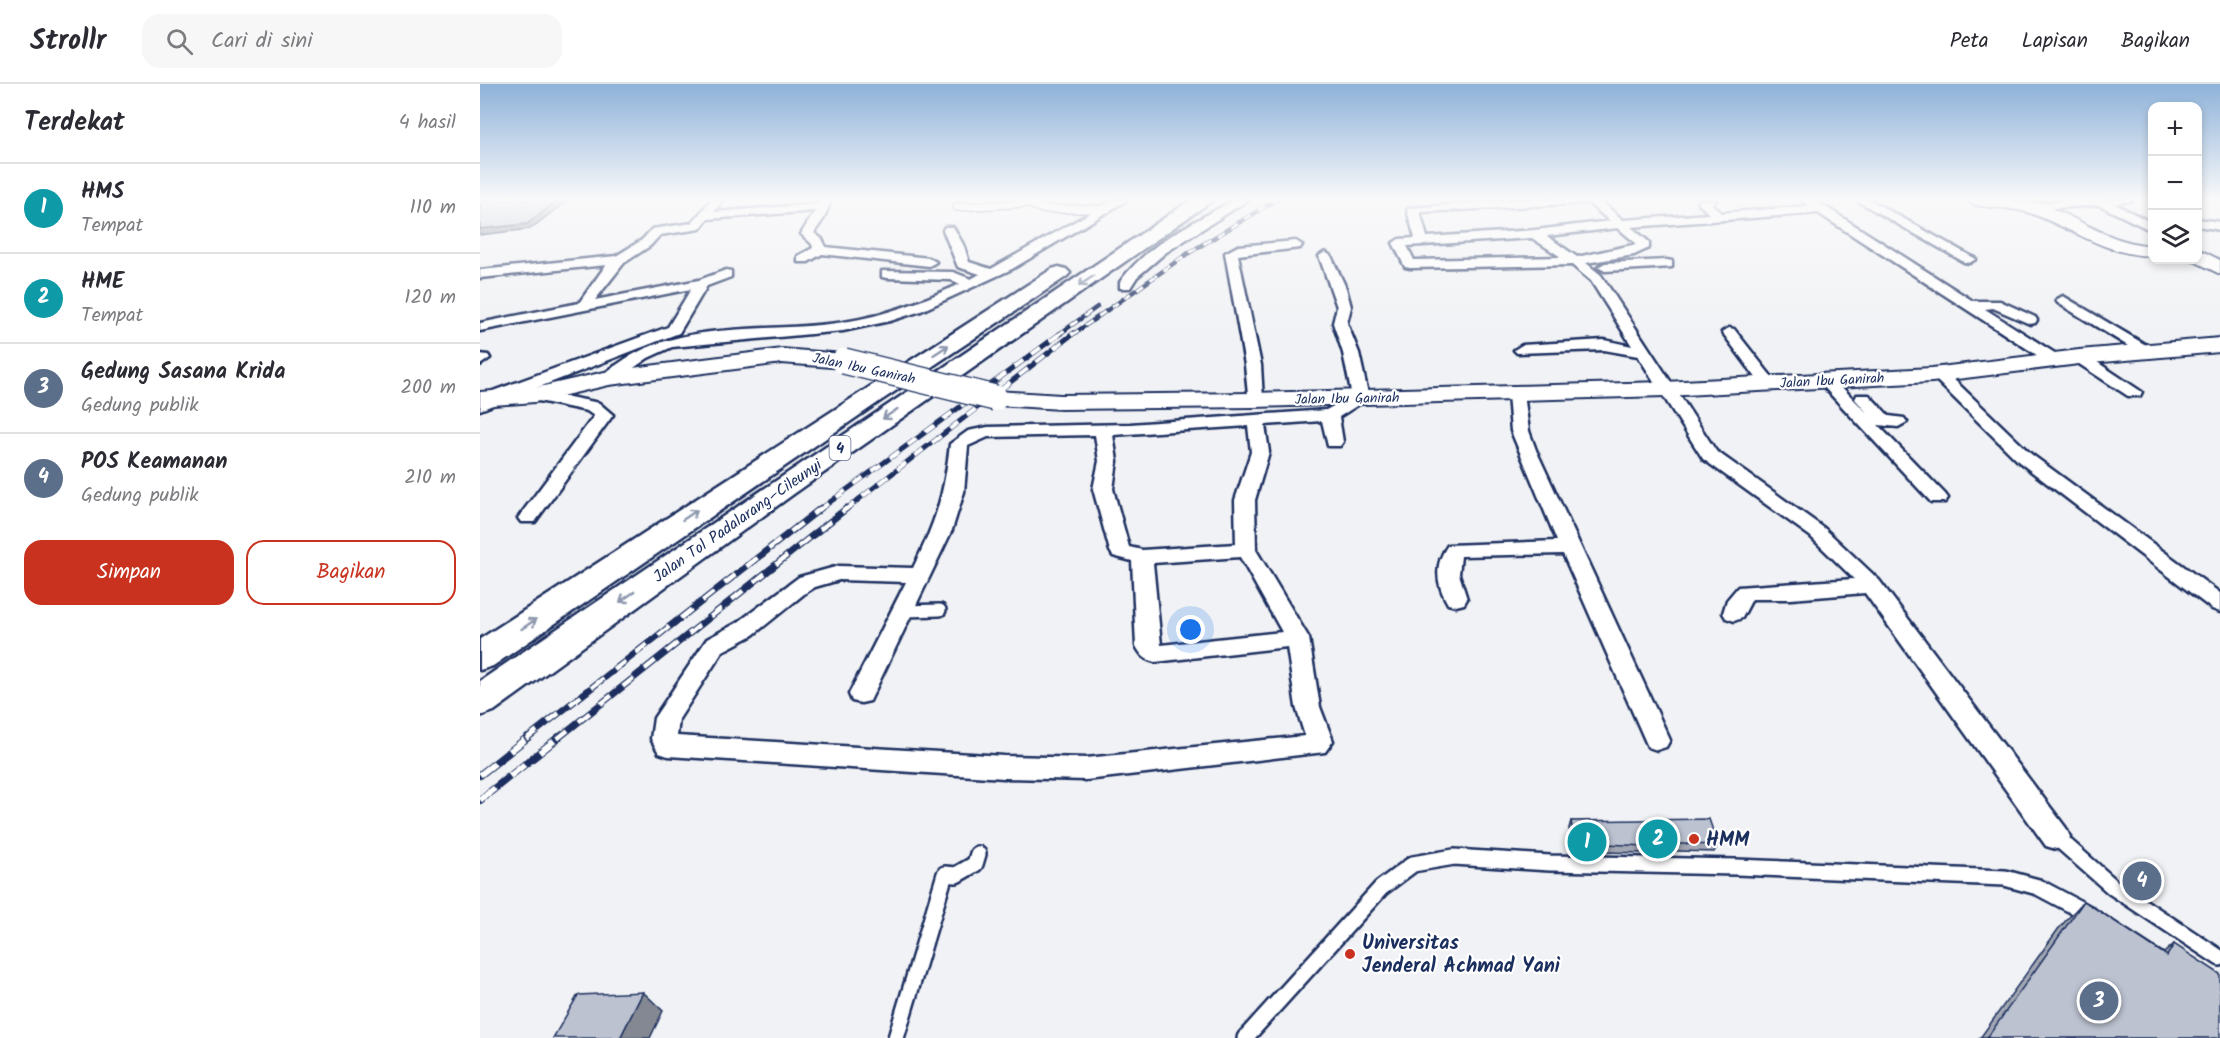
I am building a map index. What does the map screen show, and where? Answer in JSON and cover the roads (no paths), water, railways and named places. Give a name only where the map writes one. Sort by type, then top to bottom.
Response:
[{"type":"highway","name":"Jalan Tol Padalarang–Cileunyi","points":[[480,657],[870,396],[1105,245]]},
{"type":"highway","name":"Jalan Tol Padalarang–Cileunyi","points":[[480,701],[784,487],[1139,245]]},
{"type":"main road","points":[[2109,245],[2129,250],[2148,250]]},
{"type":"main road","points":[[2202,257],[2220,268]]},
{"type":"main road","name":"Jalan Ibu Ganirah","points":[[482,397],[609,378],[782,356],[801,356],[844,361],[995,398],[1256,410],[1361,398],[1665,389],[1837,381],[1939,374],[2146,351],[2217,347]]},
{"type":"street","points":[[584,306],[606,272],[619,260],[644,245]]},
{"type":"street","points":[[819,245],[820,250]]},
{"type":"street","points":[[957,245],[964,265],[991,272]]},
{"type":"street","points":[[609,378],[634,359],[672,343],[820,329],[884,319],[970,283],[1042,245]]},
{"type":"street","points":[[1125,285],[1130,275],[1171,245]]},
{"type":"street","points":[[920,575],[839,573],[807,582],[796,589],[745,629],[715,645],[667,718],[664,739],[668,746],[1005,767],[1086,769],[1316,745],[1320,741],[1320,735],[1308,707],[1297,638],[1246,550],[1245,500],[1260,452],[1253,365],[1231,253],[1238,250],[1296,245]]},
{"type":"street","points":[[1400,245],[1408,263],[1667,264]]},
{"type":"street","points":[[1551,245],[1581,264],[1596,278],[1640,352],[1708,454],[1817,532],[1870,585],[2056,837]]},
{"type":"street","points":[[1581,264],[1645,247],[1643,245]]},
{"type":"street","points":[[1875,245],[2055,360]]},
{"type":"street","points":[[1942,245],[1969,259]]},
{"type":"street","points":[[803,260],[820,250],[929,262]]},
{"type":"street","points":[[861,694],[942,530],[954,492],[960,444],[966,438],[988,432],[1103,430],[1256,410],[1330,415],[1361,398],[1351,353],[1340,323],[1344,308],[1339,288],[1325,256]]},
{"type":"street","points":[[480,266],[619,260]]},
{"type":"street","points":[[480,327],[702,283],[726,274]]},
{"type":"street","points":[[887,274],[953,276],[970,283]]},
{"type":"street","points":[[674,330],[702,283]]},
{"type":"street","points":[[2063,300],[2146,351]]},
{"type":"street","points":[[1970,305],[1995,304],[2030,320]]},
{"type":"street","points":[[530,390],[674,330],[777,319],[783,320],[783,332]]},
{"type":"street","points":[[1729,332],[1769,384]]},
{"type":"street","points":[[1522,350],[1604,345],[1640,352]]},
{"type":"street","points":[[2079,357],[2134,392]]},
{"type":"street","points":[[1939,374],[2025,458],[2220,604]]},
{"type":"street","points":[[1837,381],[1879,418],[1884,421],[1898,422]]},
{"type":"street","points":[[1837,381],[1938,498]]},
{"type":"street","points":[[528,518],[604,415],[593,407],[530,390]]},
{"type":"street","points":[[1516,394],[1520,431],[1527,450],[1657,740]]},
{"type":"street","points":[[1330,415],[1334,442]]},
{"type":"street","points":[[1103,430],[1108,462],[1103,489],[1112,516],[1118,549],[1123,553],[1142,557],[1246,550]]},
{"type":"street","points":[[1456,599],[1447,576],[1449,557],[1455,550],[1571,547]]},
{"type":"street","points":[[1142,557],[1148,646],[1155,654],[1297,638]]},
{"type":"street","points":[[1734,613],[1738,600],[1746,592],[1791,592],[1870,585]]},
{"type":"lane","points":[[904,611],[940,610]]},
{"type":"lane","points":[[2056,837],[2083,866],[2111,888],[2220,958]]},
{"type":"lane","points":[[896,1038],[945,874],[956,875],[975,864],[978,854]]},
{"type":"lane","points":[[1245,1038],[1381,888],[1413,864],[1454,856],[1550,863],[1736,867],[2004,878],[2038,887],[2102,923]]},
{"type":"railway","points":[[1072,335],[1203,245]]},
{"type":"railway","points":[[1058,335],[1097,307]]},
{"type":"railway","points":[[819,510],[1061,333]]},
{"type":"railway","points":[[845,510],[1074,333]]},
{"type":"railway","points":[[526,739],[821,508]]},
{"type":"railway","points":[[557,739],[847,508]]},
{"type":"railway","points":[[480,775],[528,737]]},
{"type":"railway","points":[[480,800],[559,737]]},
{"type":"place","name":"HME","points":[[1658,839]]},
{"type":"place","name":"HMM","points":[[1694,839]]},
{"type":"place","name":"HMS","points":[[1587,842]]},
{"type":"place","name":"POS Keamanan","points":[[2142,881]]},
{"type":"place","name":"Universitas Jenderal Achmad Yani","points":[[1350,954]]},
{"type":"place","name":"Gedung Sasana Krida","points":[[2099,1001]]}]
